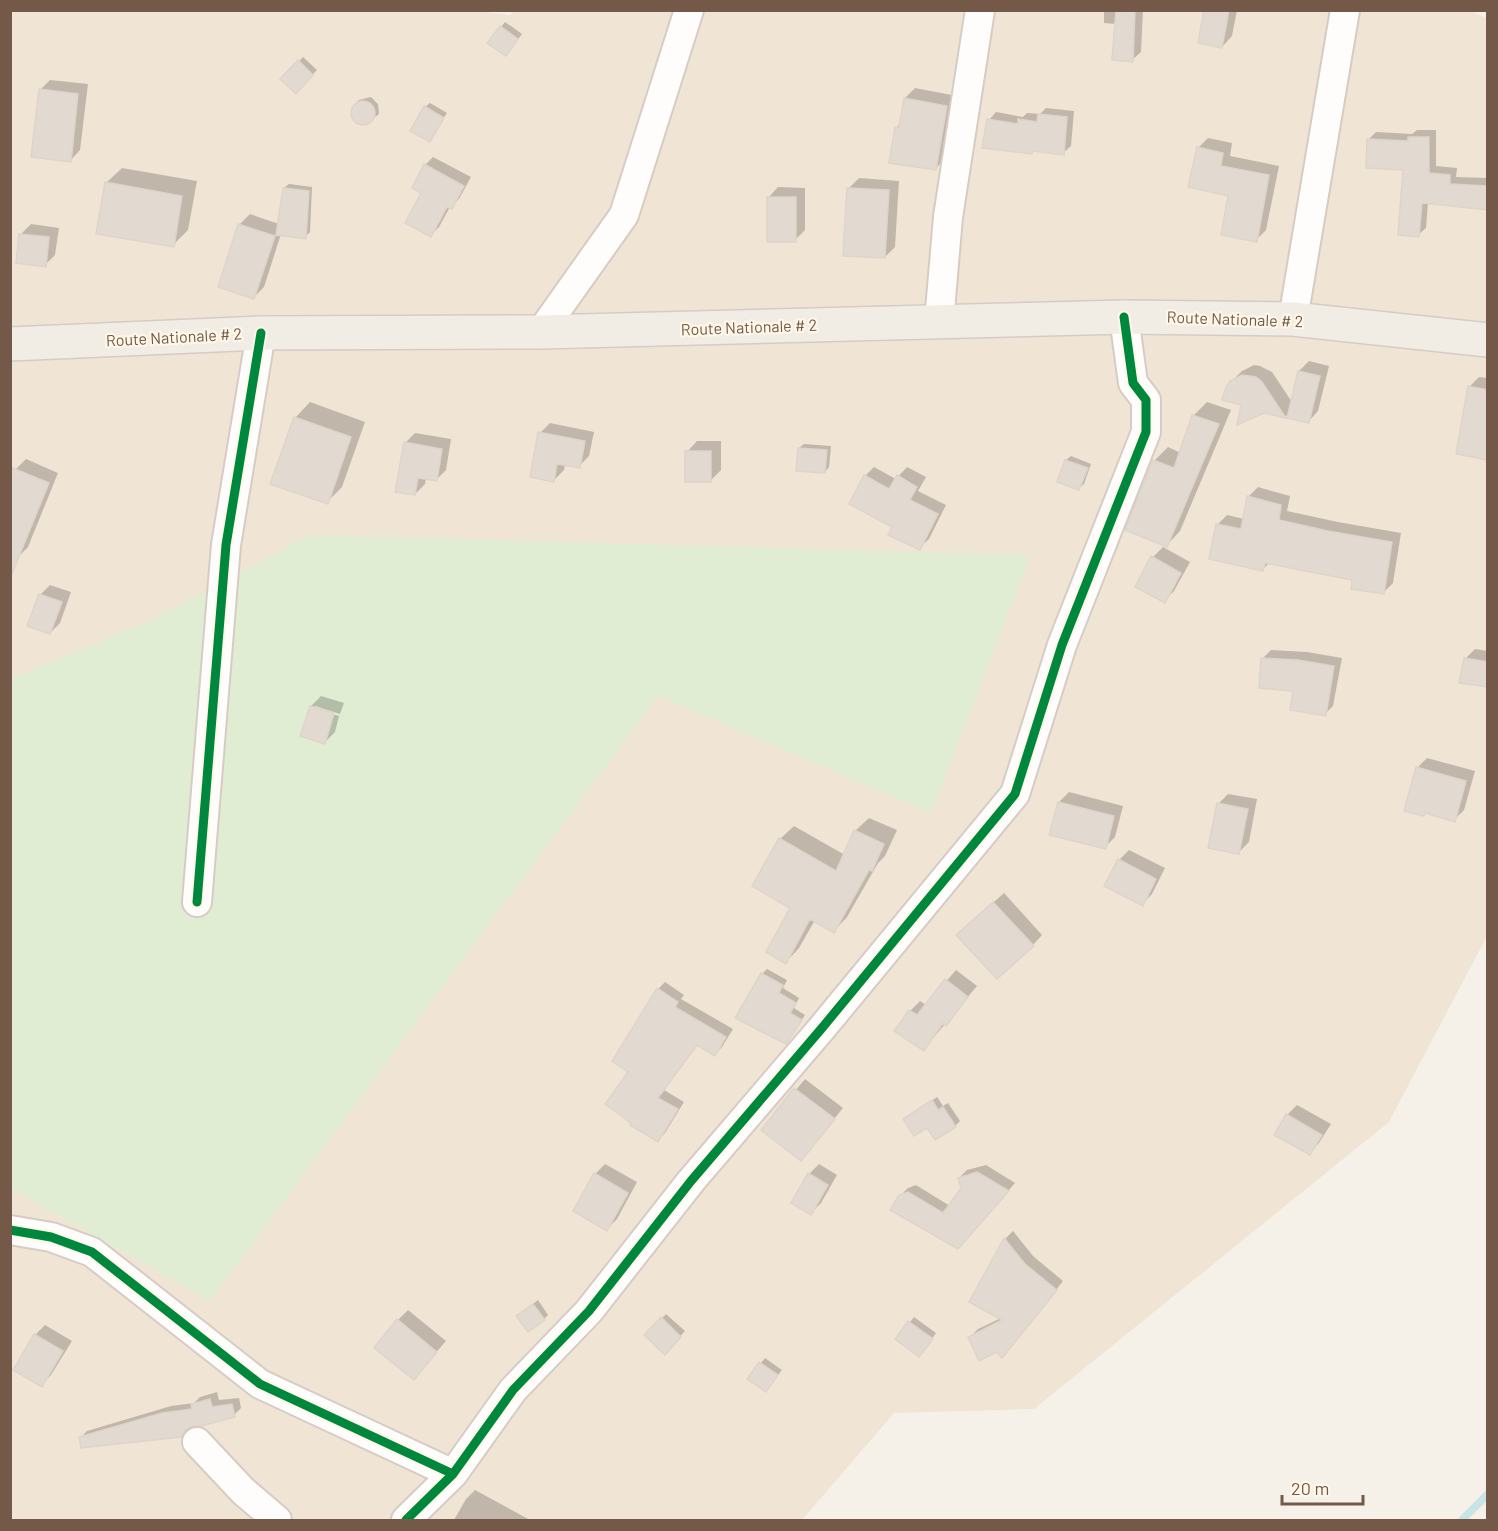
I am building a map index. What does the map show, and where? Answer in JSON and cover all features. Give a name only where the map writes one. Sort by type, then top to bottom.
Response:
[{"type":"main road","name":"Route Nationale # 2","points":[[10,344],[261,333],[541,333],[1124,317],[1293,319],[1488,340]]},
{"type":"street","points":[[541,333],[624,214],[689,10]]},
{"type":"street","points":[[939,322],[948,217],[980,10]]},
{"type":"street","points":[[1293,319],[1345,10]]},
{"type":"street","points":[[406,1521],[453,1474],[513,1390],[589,1311],[691,1181],[822,1028],[1015,794],[1062,645],[1146,432],[1146,400],[1133,383],[1124,317]]},
{"type":"street","points":[[197,902],[225,545],[261,333]]},
{"type":"street","points":[[10,1230],[51,1237],[92,1252],[260,1384],[453,1474]]},
{"type":"street","points":[[197,1442],[243,1491],[277,1521]]},
{"type":"shaded area","points":[[470,10],[510,15],[514,10],[1468,10],[1487,18],[1487,936],[1389,1122],[1034,1409],[894,1413],[802,1520],[11,1520],[11,1189],[210,1301],[658,695],[931,813],[1030,555],[156,618],[11,679],[11,11]]},
{"type":"green space","points":[[309,535],[1031,555],[931,813],[658,696],[210,1301],[11,1189],[11,679],[156,618]]},
{"type":"building","points":[[1116,10],[1135,10],[1133,62],[1112,60]]},
{"type":"building","points":[[1204,10],[1229,10],[1222,48],[1198,43]]},
{"type":"building","points":[[500,26],[518,39],[506,56],[487,43]]},
{"type":"building","points":[[298,60],[313,75],[296,94],[280,79]]},
{"type":"building","points":[[39,89],[78,94],[71,162],[31,157]]},
{"type":"building","points":[[904,98],[947,106],[936,170],[889,163],[895,127],[899,128]]},
{"type":"building","points":[[358,101],[368,101],[375,108],[375,118],[368,125],[358,125],[351,118],[351,108]]},
{"type":"building","points":[[424,106],[444,118],[430,142],[410,131]]},
{"type":"building","points":[[1038,114],[1067,117],[1064,155],[982,148],[987,119],[1018,124],[1018,119],[1037,122]]},
{"type":"building","points":[[1408,137],[1429,137],[1429,173],[1450,175],[1450,184],[1488,186],[1488,210],[1422,203],[1419,237],[1398,235],[1403,170],[1366,168],[1367,139],[1408,141]]},
{"type":"building","points":[[1197,147],[1223,153],[1221,166],[1269,175],[1257,242],[1221,235],[1228,196],[1188,187]]},
{"type":"building","points":[[424,164],[464,186],[452,209],[447,207],[431,237],[405,223],[421,193],[412,188]]},
{"type":"building","points":[[105,182],[182,196],[174,247],[96,234]]},
{"type":"building","points":[[283,188],[309,191],[306,239],[276,235]]},
{"type":"building","points":[[847,188],[889,190],[885,258],[843,256]]},
{"type":"building","points":[[767,197],[796,197],[796,242],[767,242]]},
{"type":"building","points":[[238,224],[275,236],[254,299],[218,287]]},
{"type":"building","points":[[19,234],[49,237],[46,267],[16,263]]},
{"type":"building","points":[[1298,371],[1320,376],[1309,423],[1287,418]]},
{"type":"building","points":[[1242,375],[1256,377],[1262,382],[1286,418],[1264,413],[1237,425],[1241,405],[1222,400],[1230,381]]},
{"type":"building","points":[[1468,386],[1488,390],[1488,460],[1456,454]]},
{"type":"building","points":[[1192,415],[1219,424],[1167,547],[1125,530],[1153,460],[1174,468]]},
{"type":"building","points":[[294,417],[351,437],[328,504],[270,484]]},
{"type":"building","points":[[538,432],[585,441],[580,468],[557,464],[554,482],[530,477]]},
{"type":"building","points":[[404,442],[442,449],[437,481],[418,478],[415,495],[395,492]]},
{"type":"building","points":[[798,448],[827,450],[825,473],[796,471]]},
{"type":"building","points":[[685,451],[711,451],[711,482],[685,482]]},
{"type":"building","points":[[1065,460],[1088,468],[1079,490],[1057,482]]},
{"type":"building","points":[[10,467],[49,483],[11,576],[10,576]]},
{"type":"building","points":[[864,475],[889,489],[897,475],[917,487],[910,500],[938,514],[920,550],[888,535],[892,527],[849,504]]},
{"type":"building","points":[[1247,496],[1281,505],[1279,520],[1392,542],[1384,594],[1351,589],[1352,580],[1265,563],[1263,571],[1209,559],[1216,524],[1241,529]]},
{"type":"building","points":[[1151,556],[1181,573],[1165,603],[1135,587]]},
{"type":"building","points":[[39,594],[62,602],[50,634],[27,626]]},
{"type":"building","points":[[1261,658],[1298,660],[1334,666],[1326,716],[1290,710],[1293,691],[1259,688]]},
{"type":"building","points":[[1464,658],[1488,662],[1488,687],[1459,683]]},
{"type":"building","points":[[310,706],[334,713],[325,744],[300,736]]},
{"type":"building","points":[[1416,767],[1466,781],[1455,822],[1425,813],[1424,816],[1404,811]]},
{"type":"building","points":[[1058,802],[1114,816],[1106,849],[1049,835]]},
{"type":"building","points":[[1217,803],[1248,809],[1239,854],[1208,848]]},
{"type":"building","points":[[854,830],[884,844],[872,871],[869,870],[834,933],[810,919],[786,964],[766,952],[790,908],[752,886],[779,838],[836,871]]},
{"type":"building","points":[[1118,859],[1156,879],[1143,906],[1104,886]]},
{"type":"building","points":[[993,902],[1034,946],[997,979],[956,935]]},
{"type":"building","points":[[761,973],[783,985],[779,993],[796,1003],[790,1013],[802,1020],[786,1044],[735,1018]]},
{"type":"building","points":[[945,979],[968,997],[946,1026],[943,1023],[924,1051],[894,1031],[909,1010],[917,1015]]},
{"type":"building","points":[[657,988],[678,1002],[675,1007],[726,1037],[715,1056],[697,1045],[658,1098],[678,1109],[658,1142],[630,1125],[631,1123],[605,1104],[628,1072],[612,1061]]},
{"type":"building","points":[[794,1088],[835,1119],[801,1161],[761,1130]]},
{"type":"building","points":[[932,1100],[938,1110],[943,1107],[956,1127],[935,1140],[927,1128],[914,1136],[903,1119]]},
{"type":"building","points":[[1286,1114],[1322,1135],[1310,1155],[1274,1135]]},
{"type":"building","points":[[977,1172],[1009,1191],[958,1249],[890,1210],[899,1195],[908,1192],[943,1213],[961,1188],[958,1178]]},
{"type":"building","points":[[594,1173],[628,1193],[607,1231],[573,1211]]},
{"type":"building","points":[[808,1173],[828,1185],[811,1215],[791,1203]]},
{"type":"building","points":[[1004,1238],[1025,1264],[1057,1290],[1002,1358],[997,1352],[979,1361],[968,1337],[1002,1320],[969,1302]]},
{"type":"building","points":[[533,1304],[545,1320],[528,1332],[516,1316]]},
{"type":"building","points":[[661,1317],[681,1337],[665,1355],[644,1335]]},
{"type":"building","points":[[397,1319],[437,1352],[414,1380],[374,1348]]},
{"type":"building","points":[[908,1321],[933,1339],[919,1357],[895,1339]]},
{"type":"building","points":[[34,1334],[63,1351],[42,1387],[13,1370]]},
{"type":"building","points":[[759,1362],[778,1375],[766,1392],[747,1379]]},
{"type":"building","points":[[210,1399],[212,1407],[232,1404],[235,1417],[193,1426],[185,1430],[181,1437],[81,1448],[79,1437],[162,1413],[192,1409],[191,1404]]},
{"type":"waterway","points":[[1462,1520],[1488,1494]]},
{"type":"cycle path","points":[[406,1520],[453,1474],[513,1390],[589,1311],[691,1181],[822,1028],[1015,794],[1062,645],[1146,432],[1146,400],[1133,383],[1124,317]]},
{"type":"cycle path","points":[[197,902],[226,545],[261,333]]},
{"type":"cycle path","points":[[10,1230],[51,1237],[92,1252],[260,1384],[453,1474]]}]
